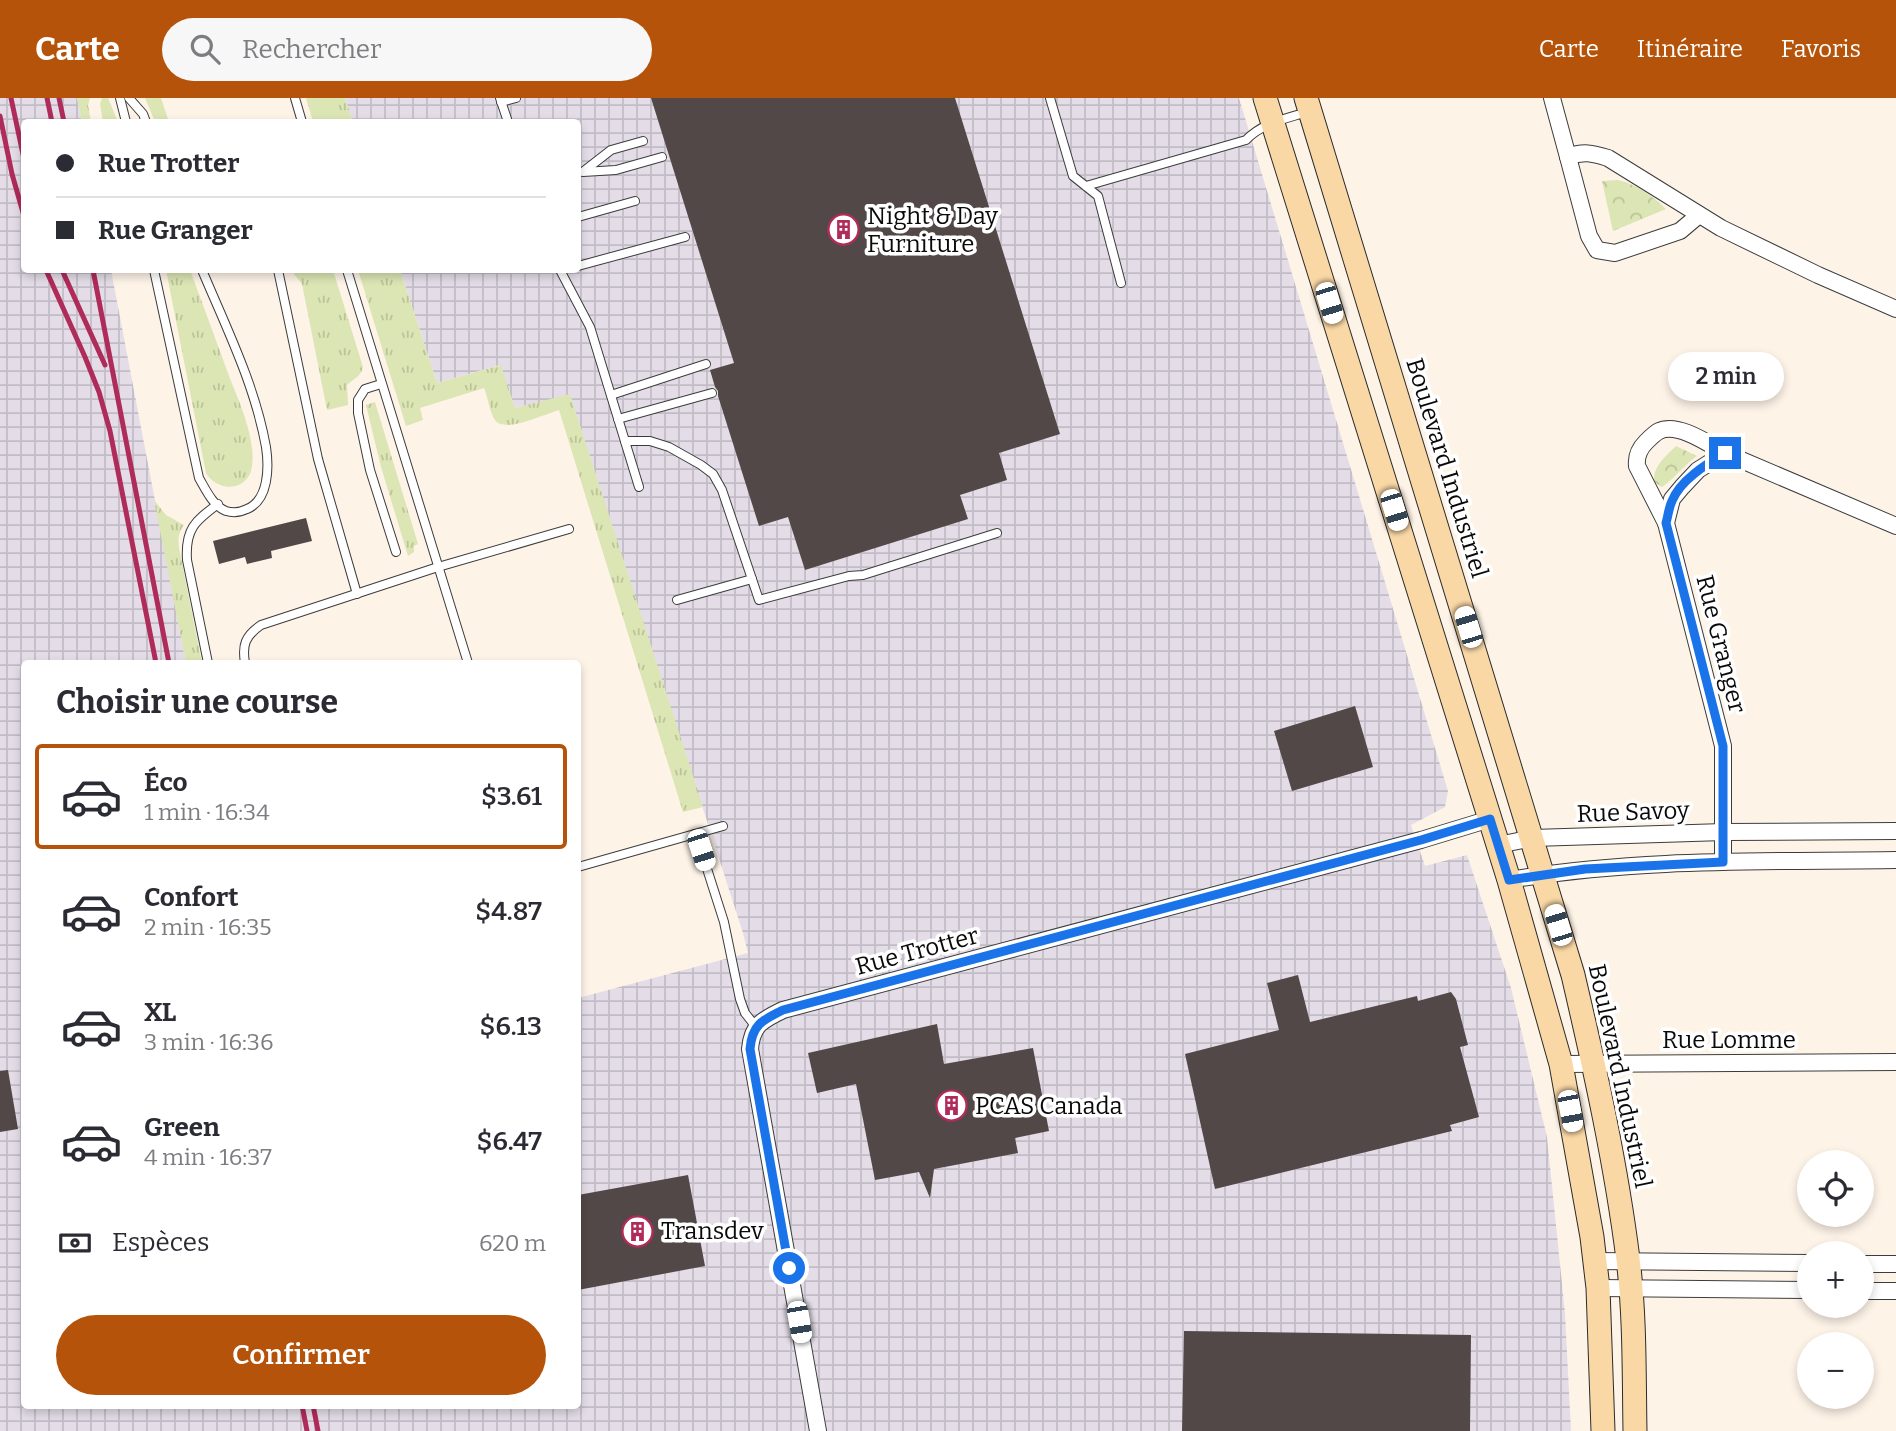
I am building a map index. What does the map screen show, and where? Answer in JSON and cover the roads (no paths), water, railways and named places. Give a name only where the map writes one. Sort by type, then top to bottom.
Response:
[{"type":"street","points":[[1265,98],[1509,880],[1562,1064],[1595,1261],[1603,1431]]},
{"type":"street","points":[[1552,98],[1589,236],[1597,250],[1615,253],[1667,236],[1680,231],[1699,215]]},
{"type":"street","name":"Boulevard Industriel","points":[[1308,105],[1573,975],[1594,1064],[1628,1261],[1635,1431]]},
{"type":"street","points":[[1568,156],[1580,152],[1608,158],[1721,228],[1896,309]]},
{"type":"street","name":"Rue Granger","points":[[1723,862],[1723,746],[1666,523],[1637,467],[1636,458],[1644,444],[1659,431],[1673,428],[1896,526]]},
{"type":"street","points":[[1666,523],[1672,499],[1682,487],[1698,470],[1725,453]]},
{"type":"street","name":"Rue Trotter","points":[[756,1027],[766,1018],[783,1010],[1421,840],[1490,819]]},
{"type":"street","name":"Rue Savoy","points":[[1498,845],[1533,838],[1724,832],[1896,831]]},
{"type":"street","points":[[1509,880],[1585,869],[1723,862],[1896,860]]},
{"type":"street","points":[[756,1027],[750,1049],[818,1431]]},
{"type":"street","name":"Rue Lomme","points":[[1562,1064],[1896,1062]]},
{"type":"street","points":[[1595,1261],[1797,1263]]},
{"type":"street","points":[[1874,1264],[1896,1264]]},
{"type":"street","points":[[1598,1288],[1797,1290]]},
{"type":"street","points":[[1874,1291],[1896,1291]]},
{"type":"lane","points":[[120,98],[125,119]]},
{"type":"lane","points":[[130,98],[145,119]]},
{"type":"lane","points":[[295,98],[301,119]]},
{"type":"lane","points":[[507,119],[501,100],[516,98]]},
{"type":"lane","points":[[1050,98],[1073,176],[1098,196],[1121,283]]},
{"type":"lane","points":[[1086,186],[1246,140],[1254,131],[1308,105]]},
{"type":"lane","points":[[581,172],[611,150],[643,141]]},
{"type":"lane","points":[[581,173],[616,170],[662,156]]},
{"type":"lane","points":[[581,216],[635,201]]},
{"type":"lane","points":[[581,265],[685,237]]},
{"type":"lane","points":[[155,273],[199,478],[211,499],[226,511],[240,512],[253,507],[264,492],[268,466],[266,447],[255,400],[203,273]]},
{"type":"lane","points":[[279,273],[318,459],[357,594]]},
{"type":"lane","points":[[348,273],[467,660]]},
{"type":"lane","points":[[563,273],[590,327],[639,487]]},
{"type":"lane","points":[[611,395],[706,365]]},
{"type":"lane","points":[[381,384],[365,389],[358,400],[358,412],[370,470],[396,552]]},
{"type":"lane","points":[[618,419],[712,393]]},
{"type":"lane","points":[[625,441],[650,441],[669,447],[713,474],[722,490],[759,600],[849,576],[863,575],[997,533]]},
{"type":"lane","points":[[207,660],[186,545],[198,519],[218,504]]},
{"type":"lane","points":[[244,660],[244,642],[251,632],[261,625],[439,567],[569,529]]},
{"type":"lane","points":[[677,600],[752,579]]},
{"type":"lane","points":[[581,866],[723,826]]},
{"type":"lane","points":[[695,834],[724,922],[740,999],[745,1013],[756,1027]]},
{"type":"railway","points":[[11,98],[21,145]]},
{"type":"railway","points":[[47,98],[51,119]]},
{"type":"railway","points":[[59,98],[63,119]]},
{"type":"railway","points":[[0,116],[21,206]]},
{"type":"railway","points":[[47,273],[99,392],[110,431],[155,660]]},
{"type":"railway","points":[[63,273],[105,365]]},
{"type":"railway","points":[[94,273],[168,660]]},
{"type":"railway","points":[[303,1409],[307,1431]]},
{"type":"railway","points":[[314,1409],[318,1431]]},
{"type":"place","name":"Night & Day Furniture","points":[[844,230]]},
{"type":"place","name":"PCAS Canada","points":[[952,1106]]},
{"type":"place","name":"Transdev","points":[[638,1231]]}]
